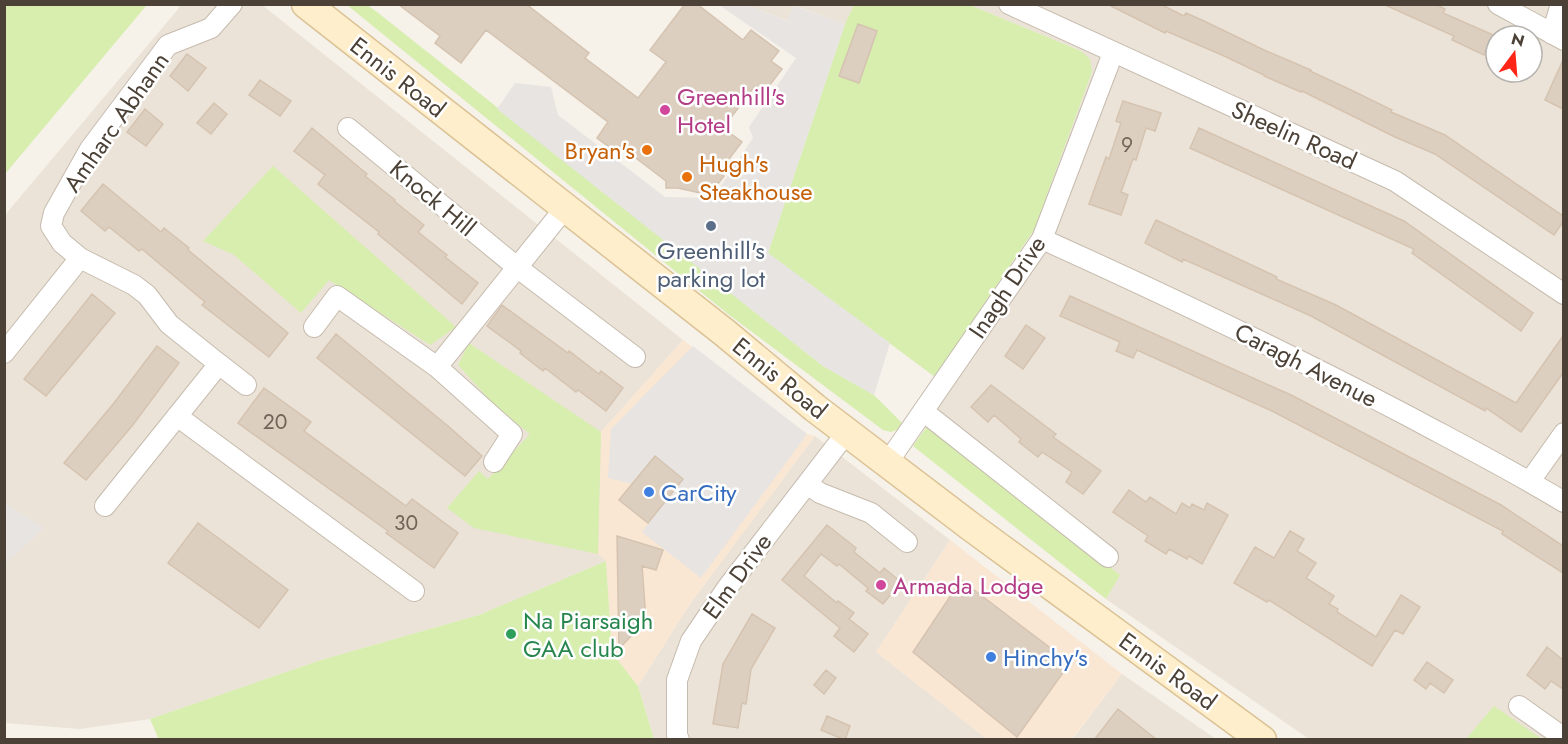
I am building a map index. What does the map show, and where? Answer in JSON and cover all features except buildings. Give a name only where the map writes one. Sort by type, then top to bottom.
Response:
[{"type":"main road","name":"Ennis Road","points":[[306,4],[725,333],[815,408],[970,526],[1262,740]]},
{"type":"street","name":"Sheelin Road","points":[[1009,4],[1395,181],[1563,294]]},
{"type":"street","points":[[1497,4],[1558,37],[1561,4]]},
{"type":"street","name":"Amharc Abhann","points":[[230,5],[211,28],[168,45],[90,149],[54,213],[51,226],[62,243],[80,258],[134,285],[147,295],[168,324],[246,385]]},
{"type":"street","name":"Inagh Drive","points":[[888,462],[1042,239],[1113,53]]},
{"type":"street","name":"Knock Hill","points":[[348,128],[518,268],[635,357]]},
{"type":"street","points":[[437,367],[565,208]]},
{"type":"street","name":"Caragh Avenue","points":[[1042,239],[1322,371],[1530,481],[1563,502]]},
{"type":"street","points":[[4,353],[80,258]]},
{"type":"street","points":[[314,327],[338,296],[437,367],[512,435],[494,462]]},
{"type":"street","points":[[105,506],[219,364]]},
{"type":"street","points":[[923,411],[1108,557]]},
{"type":"street","points":[[177,416],[414,591]]},
{"type":"street","name":"Elm Drive","points":[[679,740],[677,735],[677,680],[691,641],[727,588],[847,432]]},
{"type":"street","points":[[1530,481],[1563,433]]},
{"type":"street","points":[[807,484],[820,493],[872,513],[907,542]]},
{"type":"street","points":[[1519,706],[1563,738]]},
{"type":"shaded area","points":[[179,5],[262,5],[683,340],[601,432],[606,561],[479,615],[321,660],[150,719],[80,729],[5,723],[5,215],[179,8]]},
{"type":"shaded area","name":"Greenhill's parking lot","points":[[719,5],[747,5],[787,21],[794,6],[845,24],[768,253],[890,343],[874,395],[823,366],[497,109],[515,83],[551,87],[558,115],[665,197],[713,198],[753,138],[749,127],[796,58]]},
{"type":"shaded area","points":[[747,5],[854,5],[845,24],[795,6],[788,21]]},
{"type":"shaded area","points":[[970,5],[1563,5],[1563,739],[1309,739],[1106,599],[1119,574],[928,425],[1034,230],[1092,72],[1081,51]]},
{"type":"shaded area","points":[[683,340],[807,434],[815,436],[690,604],[638,686],[612,653],[606,561],[598,554],[601,432]]},
{"type":"shaded area","points":[[693,346],[807,434],[701,578],[642,532],[683,479],[655,456],[633,484],[608,478],[611,429]]},
{"type":"shaded area","points":[[815,436],[950,540],[876,652],[987,739],[654,739],[638,686],[690,604]]},
{"type":"shaded area","points":[[5,503],[44,528],[5,564]]},
{"type":"shaded area","points":[[950,540],[1122,674],[1072,739],[987,739],[876,652]]},
{"type":"shaded area","points":[[1122,674],[1216,739],[1072,740]]},
{"type":"green space","points":[[144,4],[146,6],[5,174],[5,5]]},
{"type":"green space","points":[[347,5],[367,5],[377,12],[823,366],[874,395],[903,424],[902,428],[891,432],[883,430],[728,314]]},
{"type":"green space","points":[[854,5],[970,5],[1081,51],[1090,59],[1092,72],[1034,230],[935,377],[768,253],[845,24]]},
{"type":"green space","points":[[273,166],[456,327],[430,345],[329,280],[301,313],[234,255],[203,241]]},
{"type":"green space","points":[[469,343],[601,432],[598,554],[474,528],[447,508],[479,471],[488,479],[530,434],[495,406],[458,365]]},
{"type":"green space","points":[[928,425],[1120,575],[1106,599],[913,446]]},
{"type":"green space","name":"Na Piarsaigh GAA club","points":[[606,561],[612,653],[638,686],[654,739],[159,740],[150,719],[321,660],[479,615]]},
{"type":"green space","points":[[1494,706],[1542,739],[1466,739]]},
{"type":"place","name":"Greenhill's Hotel","points":[[665,110]]},
{"type":"place","name":"Bryan's","points":[[647,150]]},
{"type":"place","name":"Hugh's Steakhouse","points":[[687,177]]},
{"type":"place","name":"Greenhill's parking lot","points":[[711,226]]},
{"type":"place","name":"CarCity","points":[[649,492]]},
{"type":"place","name":"Armada Lodge","points":[[881,585]]},
{"type":"place","name":"Na Piarsaigh GAA club","points":[[511,634]]},
{"type":"place","name":"Hinchy's","points":[[991,657]]}]
